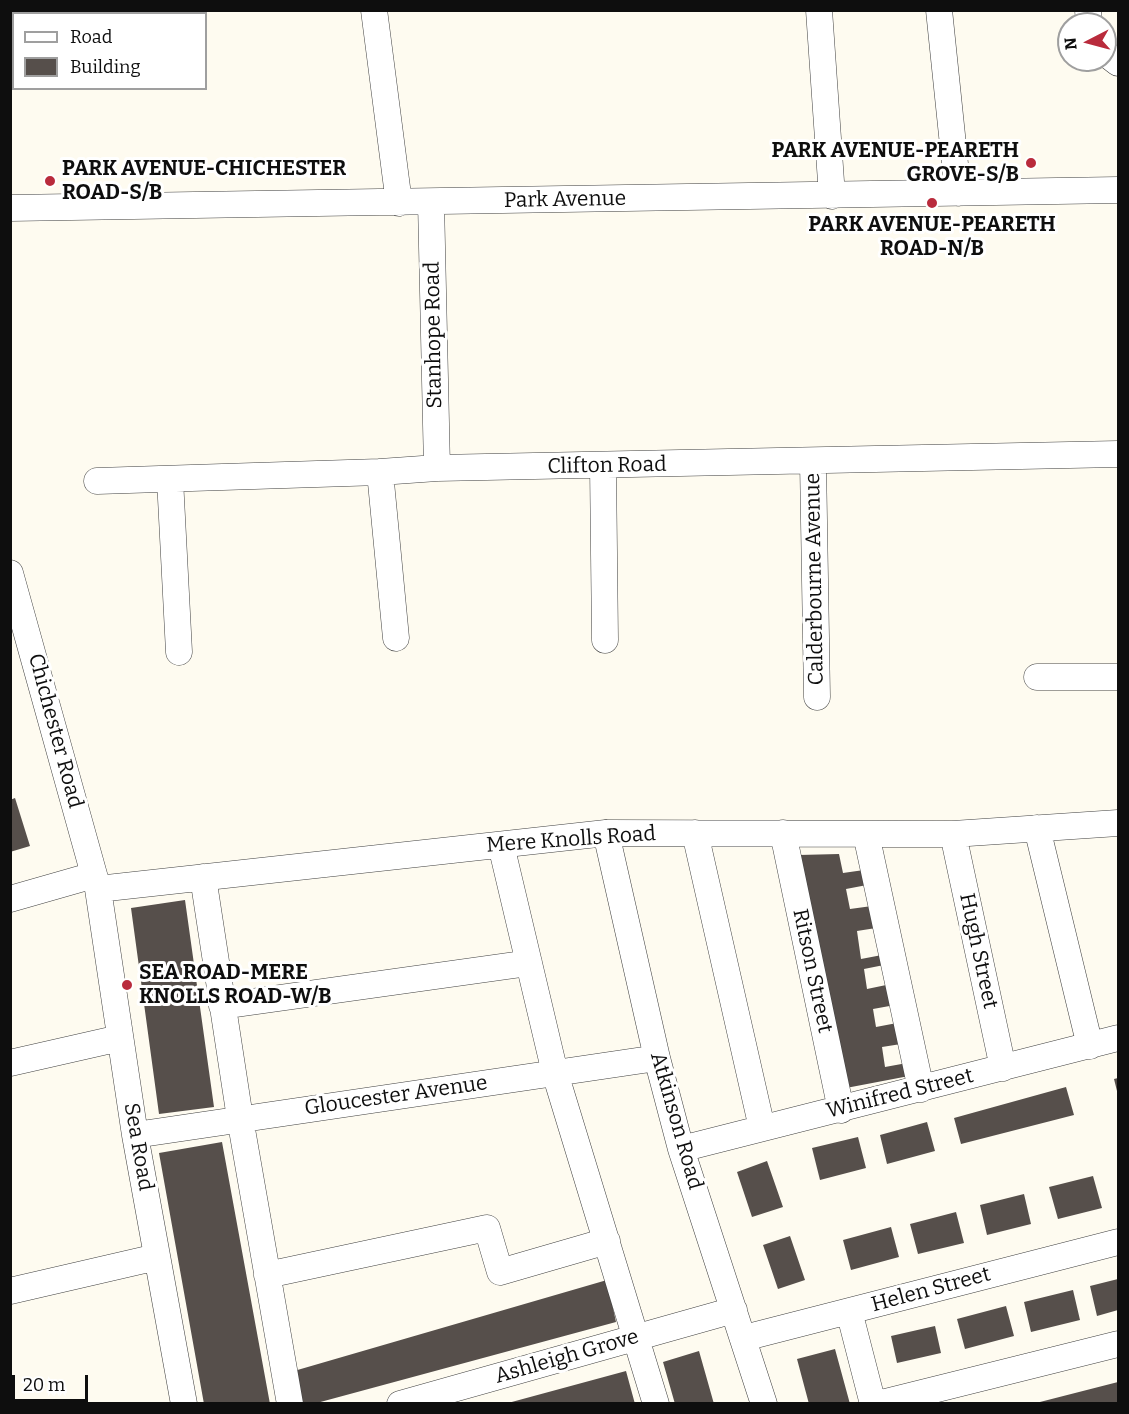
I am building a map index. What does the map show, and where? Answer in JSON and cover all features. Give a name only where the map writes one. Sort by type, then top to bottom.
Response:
[{"type":"street","points":[[374,10],[399,203]]},
{"type":"street","points":[[819,10],[832,196]]},
{"type":"street","points":[[939,10],[958,193]]},
{"type":"street","name":"Park Avenue","points":[[10,208],[1119,190]]},
{"type":"street","name":"Stanhope Road","points":[[431,202],[437,468]]},
{"type":"street","name":"Clifton Road","points":[[97,481],[380,472],[437,468],[1119,454]]},
{"type":"street","name":"Calderbourne Avenue","points":[[813,462],[817,696]]},
{"type":"street","points":[[603,466],[605,640]]},
{"type":"street","points":[[380,472],[396,638]]},
{"type":"street","points":[[170,479],[180,652]]},
{"type":"street","name":"Chichester Road","points":[[10,573],[18,623],[96,882]]},
{"type":"street","points":[[1037,677],[1119,677]]},
{"type":"street","name":"Mere Knolls Road","points":[[10,899],[96,882],[203,877],[606,833],[953,834],[1119,823]]},
{"type":"street","points":[[1037,828],[1090,1046]]},
{"type":"street","name":"Atkinson Road","points":[[606,833],[657,1058],[681,1149],[764,1404]]},
{"type":"street","points":[[695,833],[762,1128]]},
{"type":"street","name":"Ritson Street","points":[[783,833],[841,1110]]},
{"type":"street","points":[[866,834],[921,1089]]},
{"type":"street","name":"Hugh Street","points":[[953,834],[1004,1068]]},
{"type":"street","points":[[501,845],[555,1073],[656,1404]]},
{"type":"street","points":[[203,877],[240,1119],[290,1404]]},
{"type":"street","name":"Sea Road","points":[[96,882],[135,1135],[184,1404]]},
{"type":"street","points":[[222,1006],[529,963]]},
{"type":"street","points":[[10,1063],[120,1038]]},
{"type":"street","name":"Winifred Street","points":[[681,1149],[1119,1038]]},
{"type":"street","name":"Gloucester Avenue","points":[[135,1135],[657,1058]]},
{"type":"street","points":[[267,1275],[487,1228],[500,1272],[607,1241]]},
{"type":"street","name":"Helen Street","points":[[744,1338],[1119,1242]]},
{"type":"street","points":[[10,1291],[157,1257]]},
{"type":"street","name":"Ashleigh Grove","points":[[400,1404],[734,1310]]},
{"type":"street","points":[[849,1311],[875,1404],[1119,1344]]},
{"type":"building","points":[[15,798],[30,846],[10,852],[10,800]]},
{"type":"building","points":[[839,854],[843,873],[864,870],[867,885],[846,889],[850,909],[872,906],[876,928],[857,931],[861,959],[882,955],[884,965],[864,969],[867,989],[891,984],[895,1005],[873,1009],[876,1027],[897,1023],[901,1044],[882,1047],[885,1067],[907,1063],[909,1076],[846,1088],[799,855]]},
{"type":"building","points":[[185,900],[214,1107],[159,1114],[131,908]]},
{"type":"building","points":[[1118,1078],[1118,1095],[1114,1079]]},
{"type":"building","points":[[1066,1087],[1074,1115],[961,1144],[954,1118]]},
{"type":"building","points":[[927,1122],[935,1151],[887,1164],[880,1135]]},
{"type":"building","points":[[858,1137],[866,1168],[820,1180],[812,1148]]},
{"type":"building","points":[[222,1142],[270,1404],[204,1404],[159,1153]]},
{"type":"building","points":[[767,1161],[783,1207],[752,1217],[737,1172]]},
{"type":"building","points":[[1093,1176],[1102,1208],[1058,1219],[1049,1187]]},
{"type":"building","points":[[1024,1194],[1031,1224],[987,1235],[980,1205]]},
{"type":"building","points":[[956,1212],[964,1243],[918,1254],[910,1224]]},
{"type":"building","points":[[891,1227],[899,1257],[851,1270],[843,1240]]},
{"type":"building","points":[[790,1236],[805,1280],[778,1289],[763,1245]]},
{"type":"building","points":[[1118,1279],[1118,1310],[1097,1316],[1090,1286]]},
{"type":"building","points":[[607,1280],[616,1322],[313,1404],[302,1404],[294,1371]]},
{"type":"building","points":[[1073,1290],[1080,1320],[1031,1332],[1024,1302]]},
{"type":"building","points":[[1006,1306],[1014,1336],[965,1349],[957,1319]]},
{"type":"building","points":[[935,1326],[941,1353],[897,1363],[891,1336]]},
{"type":"building","points":[[835,1349],[850,1404],[809,1404],[797,1359]]},
{"type":"building","points":[[699,1351],[714,1404],[675,1404],[663,1362]]},
{"type":"building","points":[[626,1371],[635,1404],[508,1404],[508,1403]]},
{"type":"building","points":[[1118,1382],[1118,1404],[1036,1404],[1036,1403]]},
{"type":"place","name":"PARK AVENUE-PEARETH GROVE-S/B","points":[[1031,163]]},
{"type":"place","name":"PARK AVENUE-CHICHESTER ROAD-S/B","points":[[50,181]]},
{"type":"place","name":"PARK AVENUE-PEARETH ROAD-N/B","points":[[932,203]]},
{"type":"place","name":"SEA ROAD-MERE KNOLLS ROAD-W/B","points":[[127,985]]}]
